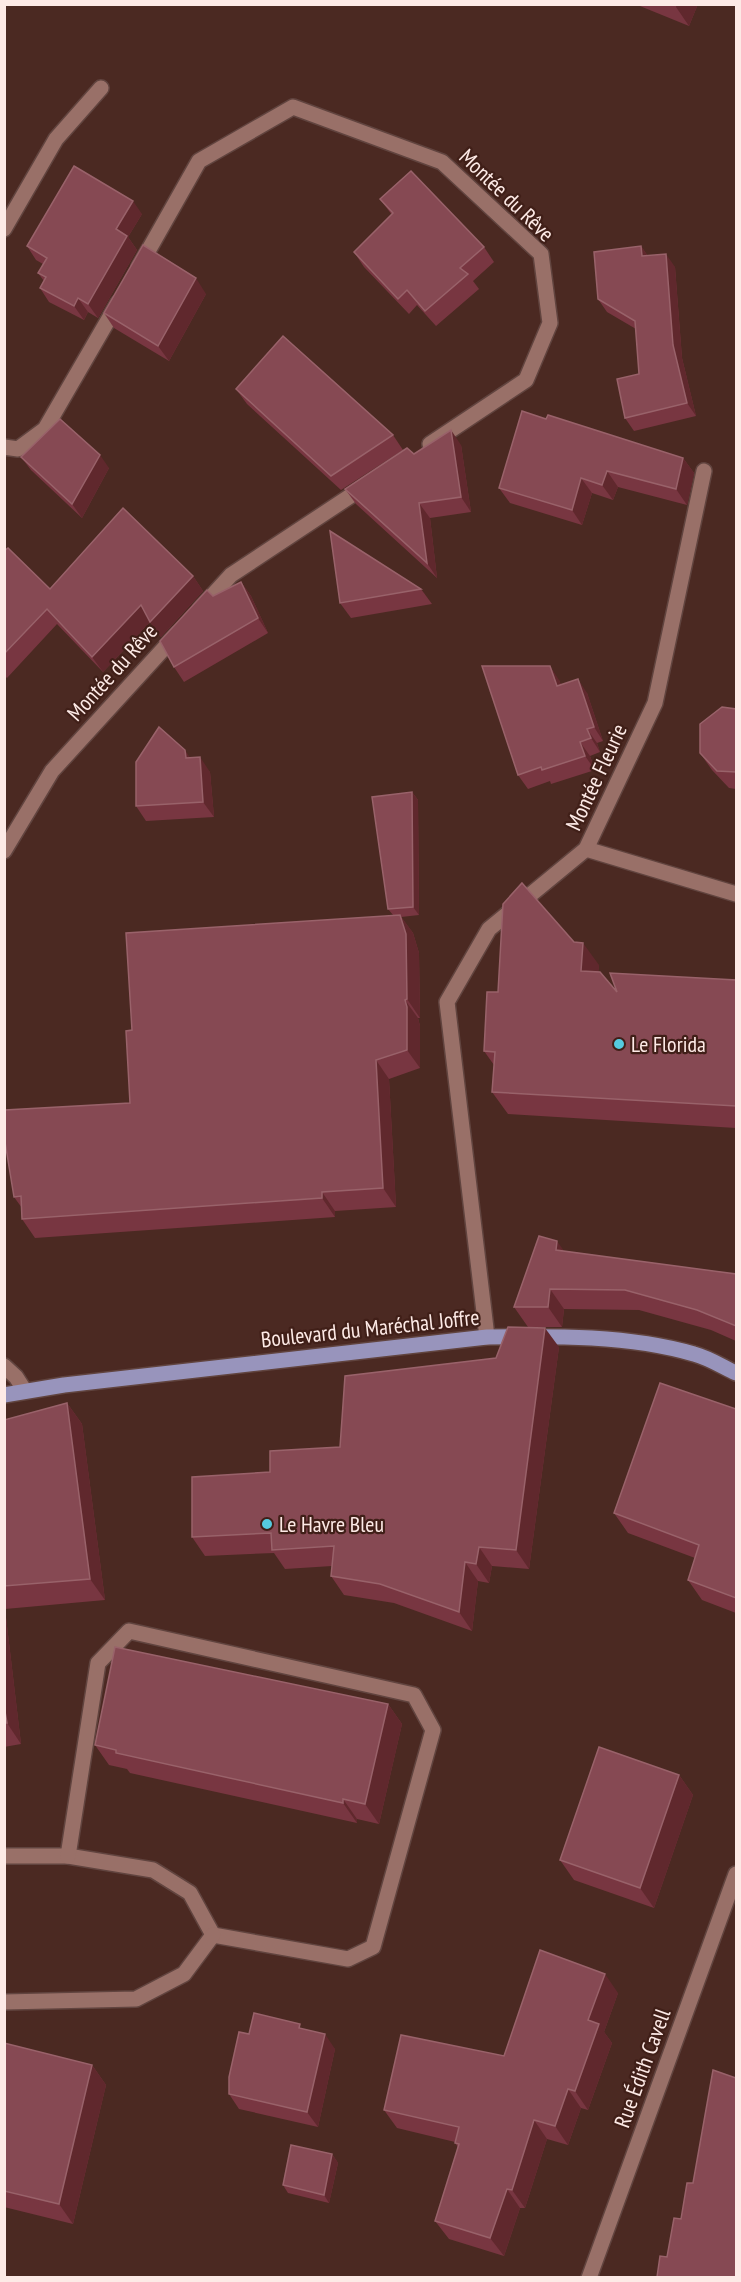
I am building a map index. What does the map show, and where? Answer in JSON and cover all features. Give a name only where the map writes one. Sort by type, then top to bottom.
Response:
[{"type":"main road","name":"Boulevard du Maréchal Joffre","points":[[4,1395],[487,1337],[641,1343],[696,1354],[736,1373]]},
{"type":"street","points":[[4,229],[56,139],[101,88]]},
{"type":"street","name":"Montée du Rêve","points":[[4,447],[18,449],[45,429],[199,161],[293,107],[442,162],[541,254],[550,322],[526,380],[418,452]]},
{"type":"street","name":"Montée Fleurie","points":[[487,1337],[447,1002],[489,929],[586,849],[655,704],[704,471]]},
{"type":"street","name":"Montée du Rêve","points":[[4,851],[52,771],[231,575],[379,477]]},
{"type":"street","points":[[586,849],[736,894]]},
{"type":"street","points":[[4,1366],[16,1377],[25,1391]]},
{"type":"street","points":[[68,1856],[98,1663],[129,1631],[414,1695],[433,1730],[373,1947],[348,1959],[213,1935]]},
{"type":"street","points":[[4,1856],[68,1856],[153,1870],[190,1893],[213,1935]]},
{"type":"street","name":"Rue Édith Cavell","points":[[589,2277],[736,1874]]},
{"type":"street","points":[[4,2002],[136,1999],[184,1974],[213,1935]]},
{"type":"building","points":[[74,166],[133,201],[116,229],[127,236],[88,304],[78,298],[74,306],[40,288],[46,277],[38,273],[47,258],[27,246]]},
{"type":"building","points":[[411,171],[484,247],[460,268],[468,274],[425,311],[407,290],[398,299],[354,252],[393,213],[380,199]]},
{"type":"building","points":[[143,245],[196,278],[158,346],[104,313]]},
{"type":"building","points":[[641,246],[642,256],[666,254],[673,345],[687,403],[625,418],[617,379],[639,374],[635,321],[598,299],[594,252]]},
{"type":"building","points":[[283,336],[393,435],[331,476],[236,389]]},
{"type":"building","points":[[522,411],[546,419],[548,415],[683,458],[676,489],[607,471],[602,485],[581,478],[572,510],[499,488]]},
{"type":"building","points":[[60,419],[100,455],[72,504],[21,457]]},
{"type":"building","points":[[451,430],[461,497],[419,503],[427,563],[345,489],[407,448],[414,454]]},
{"type":"building","points":[[123,508],[193,576],[150,622],[141,605],[92,657],[47,609],[4,654],[4,551],[8,548],[50,589]]},
{"type":"building","points":[[330,531],[421,589],[340,603]]},
{"type":"building","points":[[241,582],[258,618],[174,667],[160,641],[207,590],[213,596]]},
{"type":"building","points":[[482,666],[550,666],[557,686],[578,679],[594,727],[587,729],[591,738],[580,742],[585,756],[518,775]]},
{"type":"building","points":[[722,707],[736,709],[736,772],[717,771],[700,753],[700,724]]},
{"type":"building","points":[[159,727],[185,750],[186,758],[200,757],[203,802],[136,806],[136,762]]},
{"type":"building","points":[[412,792],[413,907],[388,909],[372,797]]},
{"type":"building","name":"Le Florida","points":[[522,883],[574,942],[583,943],[581,971],[600,972],[617,992],[610,973],[736,980],[736,1106],[492,1092],[495,1052],[484,1051],[487,992],[498,992],[503,904]]},
{"type":"building","points":[[400,915],[406,934],[407,1050],[376,1060],[383,1188],[322,1192],[322,1198],[22,1219],[21,1196],[14,1197],[5,1142],[5,1110],[130,1103],[126,1031],[132,1030],[126,933]]},
{"type":"building","points":[[539,1236],[557,1241],[556,1250],[736,1274],[736,1326],[697,1310],[625,1290],[550,1289],[548,1307],[514,1307]]},
{"type":"building","points":[[508,1327],[545,1328],[516,1550],[479,1547],[476,1564],[465,1562],[459,1612],[380,1584],[331,1576],[334,1546],[272,1550],[271,1533],[192,1537],[192,1477],[270,1472],[270,1451],[340,1447],[345,1376],[496,1358]]},
{"type":"building","points":[[660,1383],[736,1409],[736,1598],[688,1580],[699,1545],[614,1513]]},
{"type":"building","points":[[67,1403],[90,1579],[4,1586],[4,1420]]},
{"type":"building","points":[[115,1647],[388,1704],[365,1804],[343,1799],[343,1803],[116,1753],[116,1750],[95,1745]]},
{"type":"building","points":[[4,1706],[7,1723],[4,1723]]},
{"type":"building","points":[[599,1747],[679,1775],[640,1888],[560,1860]]},
{"type":"building","points":[[540,1950],[605,1974],[588,2020],[599,2024],[575,2091],[568,2089],[555,2126],[534,2120],[512,2190],[507,2189],[490,2238],[435,2221],[459,2144],[455,2143],[459,2127],[384,2110],[401,2035],[504,2056]]},
{"type":"building","points":[[254,2013],[300,2024],[299,2028],[325,2034],[307,2112],[229,2094],[229,2077],[239,2032],[249,2034]]},
{"type":"building","points":[[4,2043],[92,2065],[59,2204],[4,2191]]},
{"type":"building","points":[[713,2070],[736,2078],[736,2277],[657,2277],[660,2256],[667,2257],[674,2218],[681,2219],[687,2183],[693,2183]]},
{"type":"building","points":[[291,2145],[332,2154],[324,2195],[283,2185]]},
{"type":"place","name":"Le Florida","points":[[619,1044]]},
{"type":"place","name":"Le Havre Bleu","points":[[267,1524]]}]
